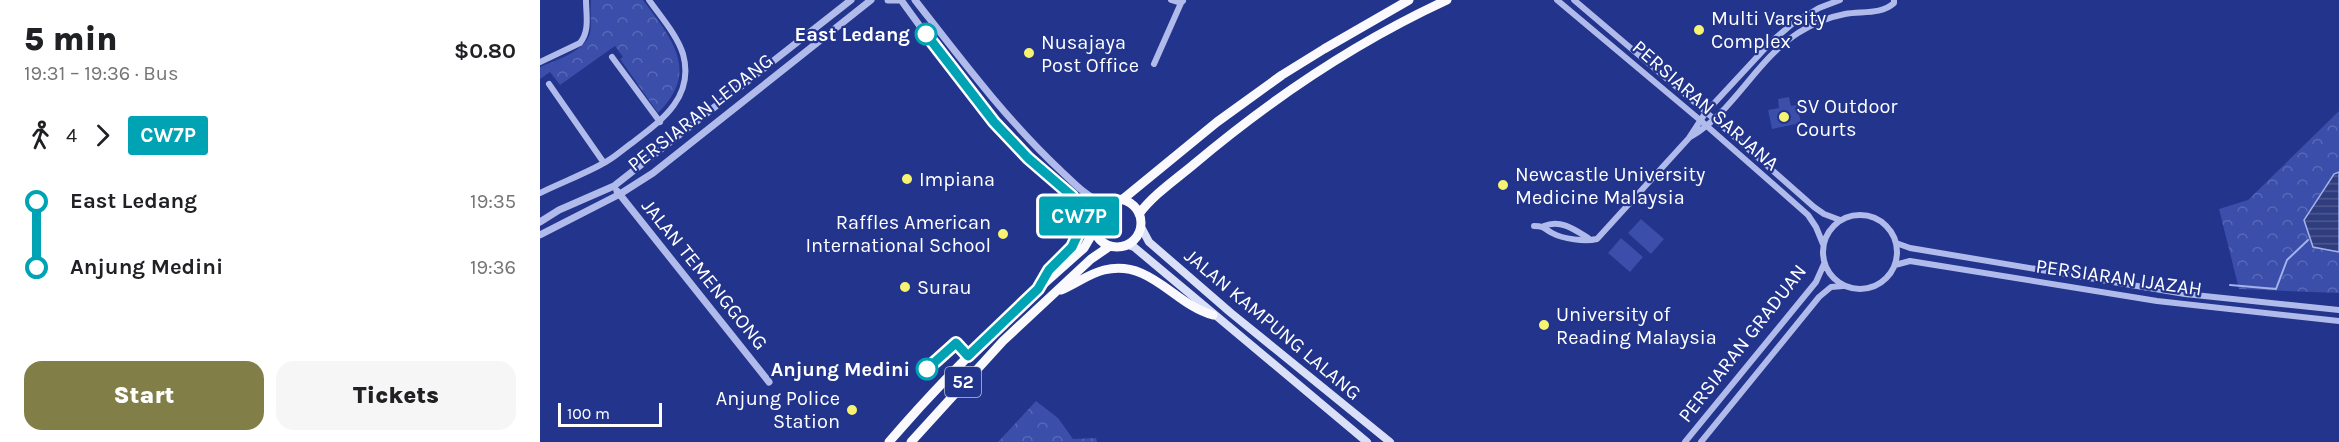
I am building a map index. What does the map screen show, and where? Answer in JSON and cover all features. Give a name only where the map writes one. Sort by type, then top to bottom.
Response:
[{"type":"highway","points":[[1123,200],[1217,122],[1315,54],[1409,0]]},
{"type":"highway","points":[[1139,214],[1228,135],[1292,88],[1401,23],[1447,0]]},
{"type":"highway","points":[[1038,289],[1042,279],[1069,251],[1078,235],[1079,214],[1072,196]]},
{"type":"highway","points":[[1113,199],[1123,200],[1132,204],[1139,214],[1141,227],[1137,236],[1128,245],[1110,246],[1102,242],[1094,227],[1097,210],[1104,203],[1113,199]]},
{"type":"highway","name":"52","points":[[889,442],[968,356],[1084,249],[1094,227]]},
{"type":"highway","name":"52","points":[[910,442],[978,366],[1056,291],[1110,246]]},
{"type":"highway","points":[[1056,291],[1103,270],[1130,269],[1156,280],[1203,312],[1213,315]]},
{"type":"main road","name":"JALAN KAMPUNG LALANG","points":[[1141,227],[1149,242],[1231,314],[1390,442]]},
{"type":"main road","name":"JALAN KAMPUNG LALANG","points":[[1128,245],[1153,262],[1366,442]]},
{"type":"street","points":[[540,62],[580,43],[584,38],[586,0]]},
{"type":"street","name":"PERSIARAN LEDANG","points":[[540,192],[604,164],[660,122],[673,109],[684,76],[683,56],[676,40],[649,0]]},
{"type":"street","name":"PERSIARAN LEDANG","points":[[540,222],[559,210],[614,186],[851,0]]},
{"type":"street","name":"PERSIARAN LEDANG","points":[[540,235],[620,194],[653,173],[871,0]]},
{"type":"street","points":[[888,0],[899,0],[994,122],[1028,158],[1086,210],[1094,227]]},
{"type":"street","points":[[915,0],[996,102],[1035,145],[1075,184],[1094,199],[1104,203]]},
{"type":"street","points":[[1154,64],[1182,2],[1171,0]]},
{"type":"street","name":"PERSIARAN SARJANA","points":[[1557,0],[1700,120],[1808,215],[1823,244]]},
{"type":"street","name":"PERSIARAN SARJANA","points":[[1574,0],[1814,207],[1840,220]]},
{"type":"street","points":[[1544,226],[1552,233],[1568,238],[1597,239],[1689,138],[1706,112],[1771,42],[1792,24],[1819,8],[1839,0]]},
{"type":"street","points":[[1689,138],[1707,127],[1779,48],[1798,33],[1818,22],[1845,14],[1887,9],[1894,3],[1894,0]]},
{"type":"street","points":[[612,57],[660,122]]},
{"type":"street","points":[[549,84],[604,164]]},
{"type":"street","name":"JALAN TEMENGGONG","points":[[614,186],[770,382]]},
{"type":"street","points":[[1863,214],[1875,217],[1892,232],[1896,243],[1895,265],[1885,280],[1878,285],[1860,290],[1843,286],[1829,273],[1824,264],[1823,244],[1827,234],[1840,220],[1851,215],[1863,214]]},
{"type":"street","points":[[1534,226],[1560,224],[1575,229],[1591,240]]},
{"type":"street","name":"PERSIARAN IJAZAH","points":[[1896,243],[1910,248],[2185,294],[2339,310]]},
{"type":"street","name":"PERSIARAN IJAZAH","points":[[1895,265],[1910,261],[2157,301],[2339,321]]},
{"type":"street","name":"PERSIARAN GRADUAN","points":[[1685,442],[1816,282],[1824,264]]},
{"type":"street","name":"PERSIARAN GRADUAN","points":[[1701,442],[1819,297],[1831,287],[1843,286]]},
{"type":"green space","points":[[591,0],[643,0],[671,41],[680,69],[678,83],[671,98],[658,113],[620,59],[623,57],[615,46],[560,85],[550,72],[540,79],[540,67],[576,50],[587,40],[591,29]]},
{"type":"green space","name":"SV Outdoor Courts","points":[[1789,97],[1791,106],[1797,105],[1801,123],[1772,129],[1768,110],[1779,108],[1778,99]]},
{"type":"green space","points":[[2339,111],[2339,293],[2239,289],[2219,209],[2248,200]]},
{"type":"green space","points":[[1641,219],[1664,239],[1651,254],[1628,233]]},
{"type":"green space","points":[[1621,238],[1643,257],[1630,272],[1608,253]]},
{"type":"green space","points":[[1036,401],[1058,418],[1073,439],[1096,438],[1097,442],[998,442]]},
{"type":"shaded area","points":[[2339,172],[2339,252],[2313,247],[2304,220],[2334,174]]},
{"type":"waterway","points":[[2230,285],[2276,289],[2287,260],[2308,240]]},
{"type":"bus line","name":"CW7P","points":[[926,34],[994,122],[1028,158],[1072,196],[1080,224],[1080,230],[1072,247],[1049,270],[1038,289],[968,356],[956,343],[927,369]]},
{"type":"place","name":"Multi Varsity Complex","points":[[1699,30]]},
{"type":"place","name":"East Ledang","points":[[926,34]]},
{"type":"place","name":"Nusajaya Post Office","points":[[1029,53]]},
{"type":"place","name":"SV Outdoor Courts","points":[[1784,117]]},
{"type":"place","name":"Impiana","points":[[907,179]]},
{"type":"place","name":"Newcastle University Medicine Malaysia","points":[[1503,185]]},
{"type":"place","name":"Raffles American International School","points":[[1003,234]]},
{"type":"place","name":"Surau","points":[[905,287]]},
{"type":"place","name":"University of Reading Malaysia","points":[[1544,325]]},
{"type":"place","name":"Anjung Medini","points":[[927,369]]},
{"type":"place","name":"Anjung Police Station","points":[[852,410]]}]
